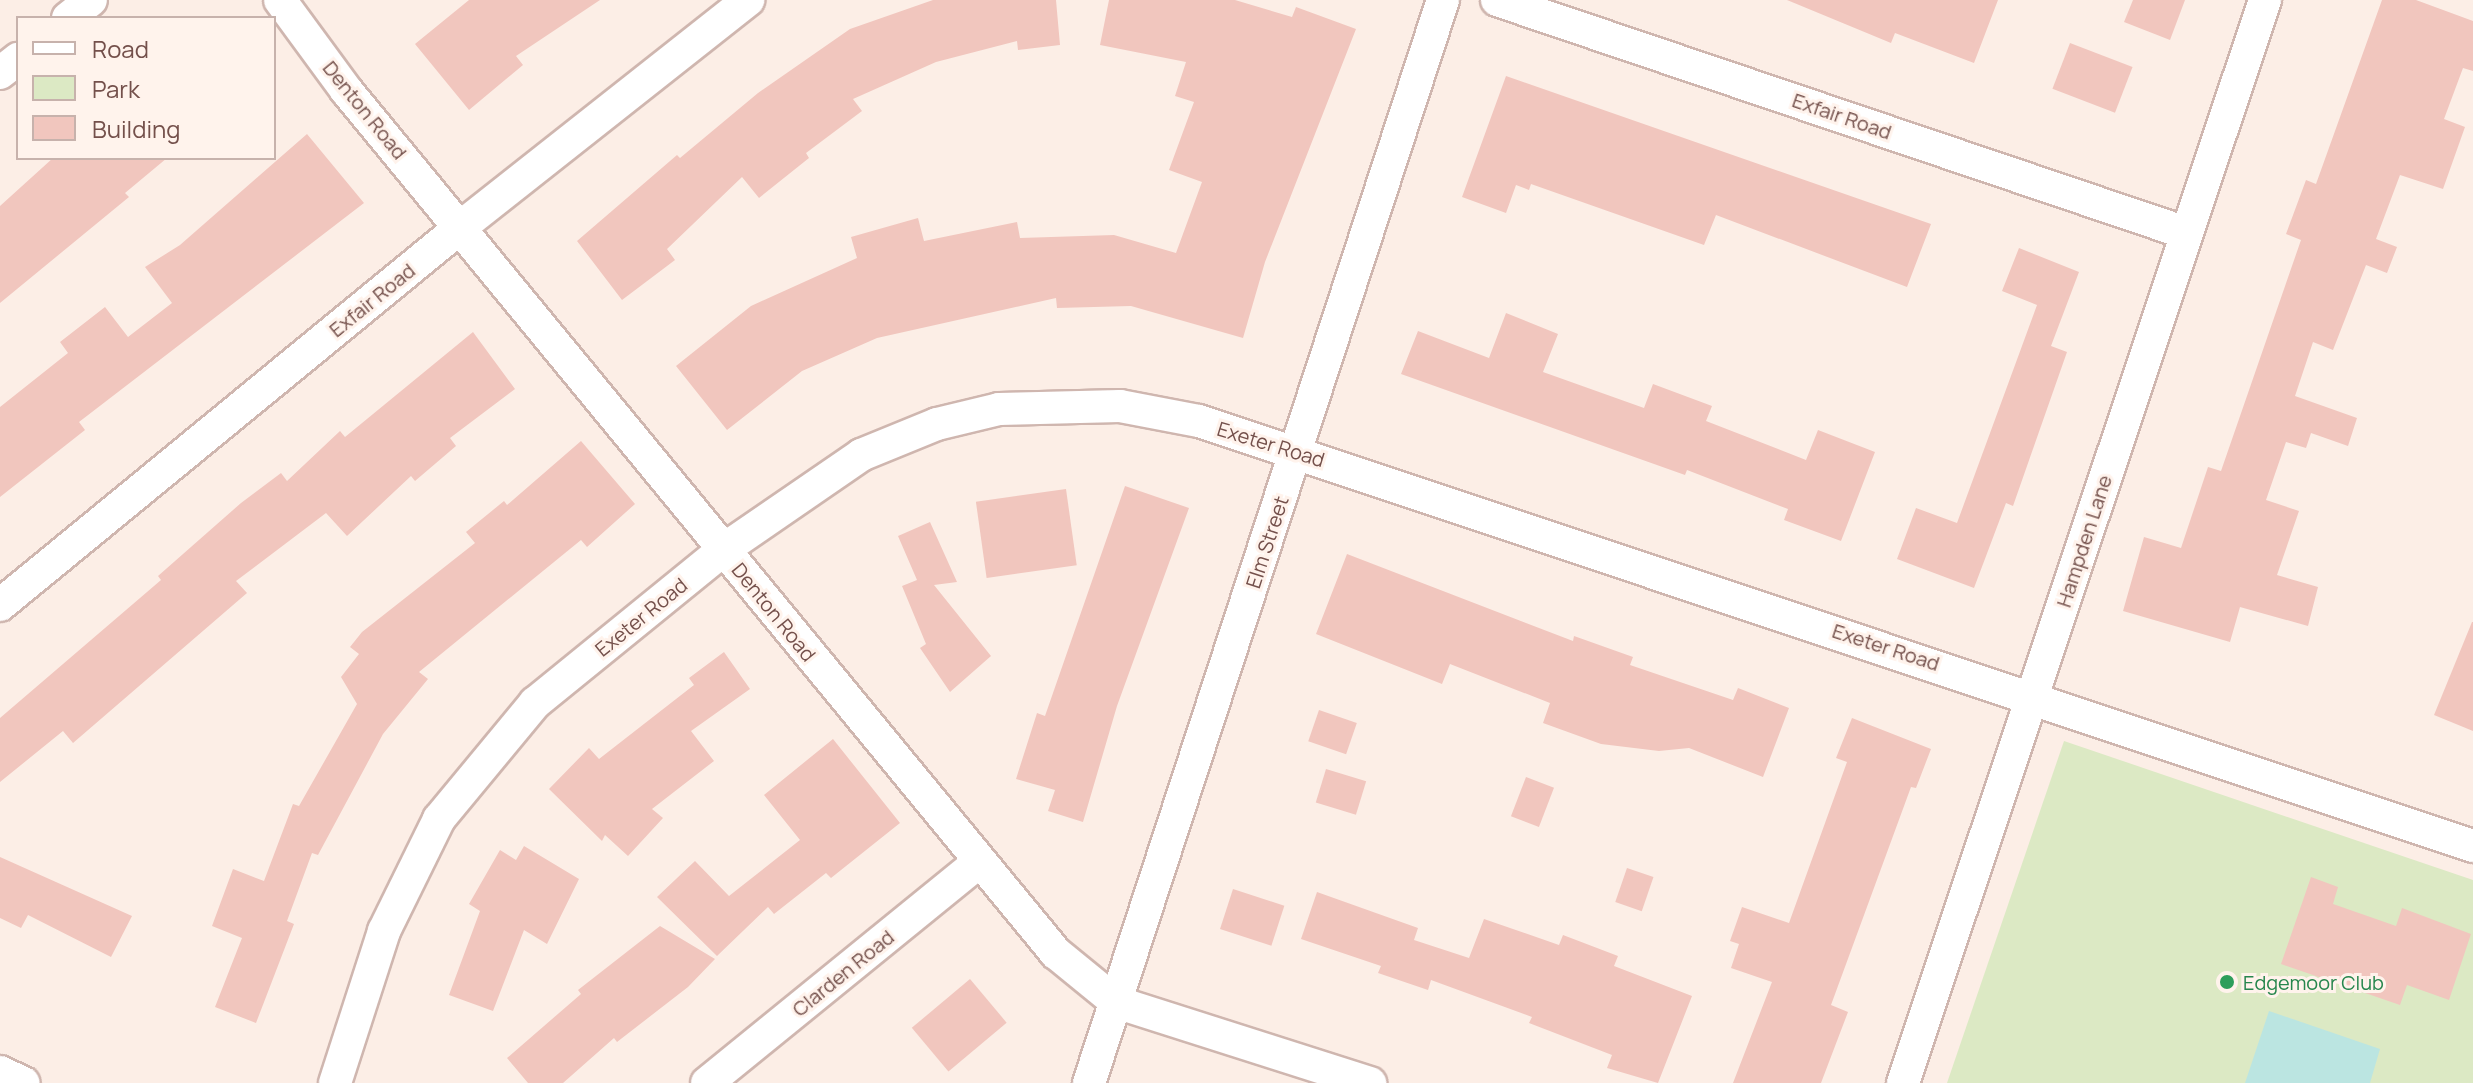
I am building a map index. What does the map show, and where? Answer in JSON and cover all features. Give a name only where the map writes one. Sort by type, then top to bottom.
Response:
[{"type":"street","points":[[71,16],[91,0]]},
{"type":"street","name":"Denton Road","points":[[280,0],[346,90],[462,226],[723,550],[1056,953],[1116,1002],[1370,1083]]},
{"type":"street","name":"Exfair Road","points":[[0,605],[462,226],[748,0]]},
{"type":"street","name":"Elm Street","points":[[1089,1083],[1443,0]]},
{"type":"street","name":"Exfair Road","points":[[1497,0],[2186,233]]},
{"type":"street","name":"Hampden Lane","points":[[1903,1083],[2265,0]]},
{"type":"street","points":[[0,73],[16,61]]},
{"type":"street","name":"Exeter Road","points":[[335,1083],[384,931],[439,819],[535,703],[723,550],[861,455],[937,424],[999,409],[1120,406],[1199,421],[2033,696],[2473,846]]},
{"type":"street","name":"Clarden Road","points":[[707,1083],[979,862]]},
{"type":"street","points":[[0,1072],[24,1083]]},
{"type":"green space","name":"Edgemoor Club","points":[[2064,741],[2473,880],[2473,1083],[1947,1083]]},
{"type":"water","points":[[2269,1011],[2380,1049],[2370,1083],[2245,1083]]},
{"type":"building","points":[[469,0],[600,0],[516,56],[523,65],[469,110],[415,44]]},
{"type":"building","points":[[933,0],[1056,0],[1060,45],[1018,50],[1017,41],[936,62],[853,99],[862,111],[806,153],[809,158],[759,198],[742,177],[667,249],[675,260],[622,300],[577,241],[677,155],[680,158],[758,93],[850,29]]},
{"type":"building","points":[[1109,0],[1235,0],[1292,17],[1296,7],[1356,29],[1265,262],[1243,338],[1131,306],[1057,308],[1056,298],[877,338],[802,371],[727,430],[676,366],[751,306],[857,258],[851,237],[918,218],[924,241],[1017,222],[1020,238],[1114,235],[1176,253],[1202,182],[1169,170],[1194,102],[1175,96],[1186,62],[1100,45]]},
{"type":"building","points":[[1787,0],[1998,0],[1974,63],[1895,33],[1891,43]]},
{"type":"building","points":[[2133,0],[2185,0],[2170,40],[2124,22]]},
{"type":"building","points":[[2382,0],[2416,0],[2473,21],[2473,71],[2463,68],[2444,119],[2465,127],[2443,189],[2400,175],[2376,239],[2397,247],[2387,273],[2366,265],[2333,350],[2313,342],[2295,396],[2357,418],[2348,446],[2311,433],[2306,448],[2286,442],[2266,500],[2299,511],[2277,575],[2318,587],[2308,626],[2240,607],[2230,642],[2123,611],[2144,537],[2181,548],[2208,467],[2221,471],[2301,240],[2286,234],[2306,180],[2316,184]]},
{"type":"building","points":[[2070,43],[2133,67],[2115,113],[2052,89]]},
{"type":"building","points":[[1506,76],[1931,224],[1907,287],[1716,215],[1704,245],[1531,184],[1529,190],[1516,185],[1506,213],[1462,197]]},
{"type":"building","points":[[307,134],[364,203],[79,422],[85,430],[0,497],[0,407],[68,353],[60,342],[105,307],[128,337],[172,303],[145,267],[180,245]]},
{"type":"building","points":[[51,160],[165,160],[125,193],[129,197],[0,303],[0,206]]},
{"type":"building","points":[[2019,248],[2079,272],[2051,346],[2067,352],[2013,506],[2006,503],[1974,588],[1897,559],[1916,508],[1957,523],[2037,305],[2002,291]]},
{"type":"building","points":[[1506,313],[1558,334],[1543,372],[1644,408],[1653,384],[1712,406],[1706,421],[1806,460],[1818,430],[1875,452],[1841,541],[1784,520],[1788,509],[1687,470],[1685,475],[1401,374],[1418,331],[1489,358]]},
{"type":"building","points":[[473,332],[515,389],[450,438],[456,446],[415,481],[411,476],[347,536],[326,513],[236,581],[247,593],[73,743],[63,731],[0,782],[0,718],[161,580],[158,576],[241,503],[281,473],[287,481],[340,431],[345,437]]},
{"type":"building","points":[[581,441],[635,504],[587,547],[581,540],[419,672],[428,679],[383,734],[318,855],[312,853],[287,921],[294,924],[256,1023],[215,1007],[242,938],[212,926],[233,869],[264,881],[293,804],[299,806],[357,704],[341,677],[359,654],[350,647],[362,632],[475,543],[466,532],[504,501],[507,505]]},
{"type":"building","points":[[1125,486],[1189,508],[1117,706],[1083,822],[1048,811],[1055,790],[1016,779],[1037,713],[1045,716]]},
{"type":"building","points":[[1066,489],[1077,565],[987,578],[976,502]]},
{"type":"building","points":[[930,522],[957,582],[934,585],[991,656],[950,692],[920,648],[926,644],[902,586],[917,580],[898,536]]},
{"type":"building","points":[[1347,554],[1573,641],[1574,636],[1633,657],[1630,665],[1733,700],[1738,688],[1789,708],[1763,777],[1689,748],[1659,751],[1601,744],[1543,723],[1550,703],[1450,664],[1442,684],[1316,634]]},
{"type":"building","points":[[2473,622],[2473,731],[2434,715]]},
{"type":"building","points":[[724,652],[750,689],[691,731],[714,761],[652,809],[663,818],[628,856],[605,835],[602,841],[549,789],[589,748],[599,759],[694,685],[689,678]]},
{"type":"building","points":[[1319,710],[1357,723],[1346,754],[1308,741]]},
{"type":"building","points":[[1852,718],[1931,749],[1916,788],[1911,787],[1831,1005],[1848,1012],[1821,1083],[1733,1083],[1772,982],[1731,968],[1739,944],[1730,941],[1742,907],[1789,923],[1847,762],[1836,758]]},
{"type":"building","points":[[833,739],[900,823],[831,878],[826,873],[774,914],[768,907],[717,956],[657,897],[695,861],[729,896],[800,840],[764,795]]},
{"type":"building","points":[[1326,769],[1366,781],[1356,815],[1316,802]]},
{"type":"building","points":[[1526,777],[1554,788],[1539,827],[1511,816]]},
{"type":"building","points":[[524,846],[579,879],[547,944],[524,930],[493,1011],[449,995],[480,911],[469,904],[500,850],[516,860]]},
{"type":"building","points":[[0,857],[132,916],[111,957],[28,915],[21,928],[0,918]]},
{"type":"building","points":[[1627,868],[1653,877],[1642,911],[1615,902]]},
{"type":"building","points":[[2311,877],[2338,887],[2333,904],[2396,926],[2402,908],[2471,934],[2449,1000],[2407,985],[2400,1005],[2281,964]]},
{"type":"building","points":[[1233,889],[1284,906],[1271,946],[1220,929]]},
{"type":"building","points":[[1317,892],[1418,928],[1414,940],[1469,958],[1484,919],[1559,945],[1563,935],[1618,956],[1614,966],[1692,996],[1658,1083],[1607,1068],[1612,1055],[1529,1023],[1532,1017],[1431,980],[1428,990],[1378,973],[1381,966],[1301,939]]},
{"type":"building","points":[[660,926],[715,959],[688,987],[617,1042],[614,1038],[563,1083],[528,1083],[507,1058],[581,994],[578,990]]},
{"type":"building","points":[[970,979],[1007,1023],[948,1072],[912,1028]]},
{"type":"place","name":"Edgemoor Club","points":[[2227,982]]}]
